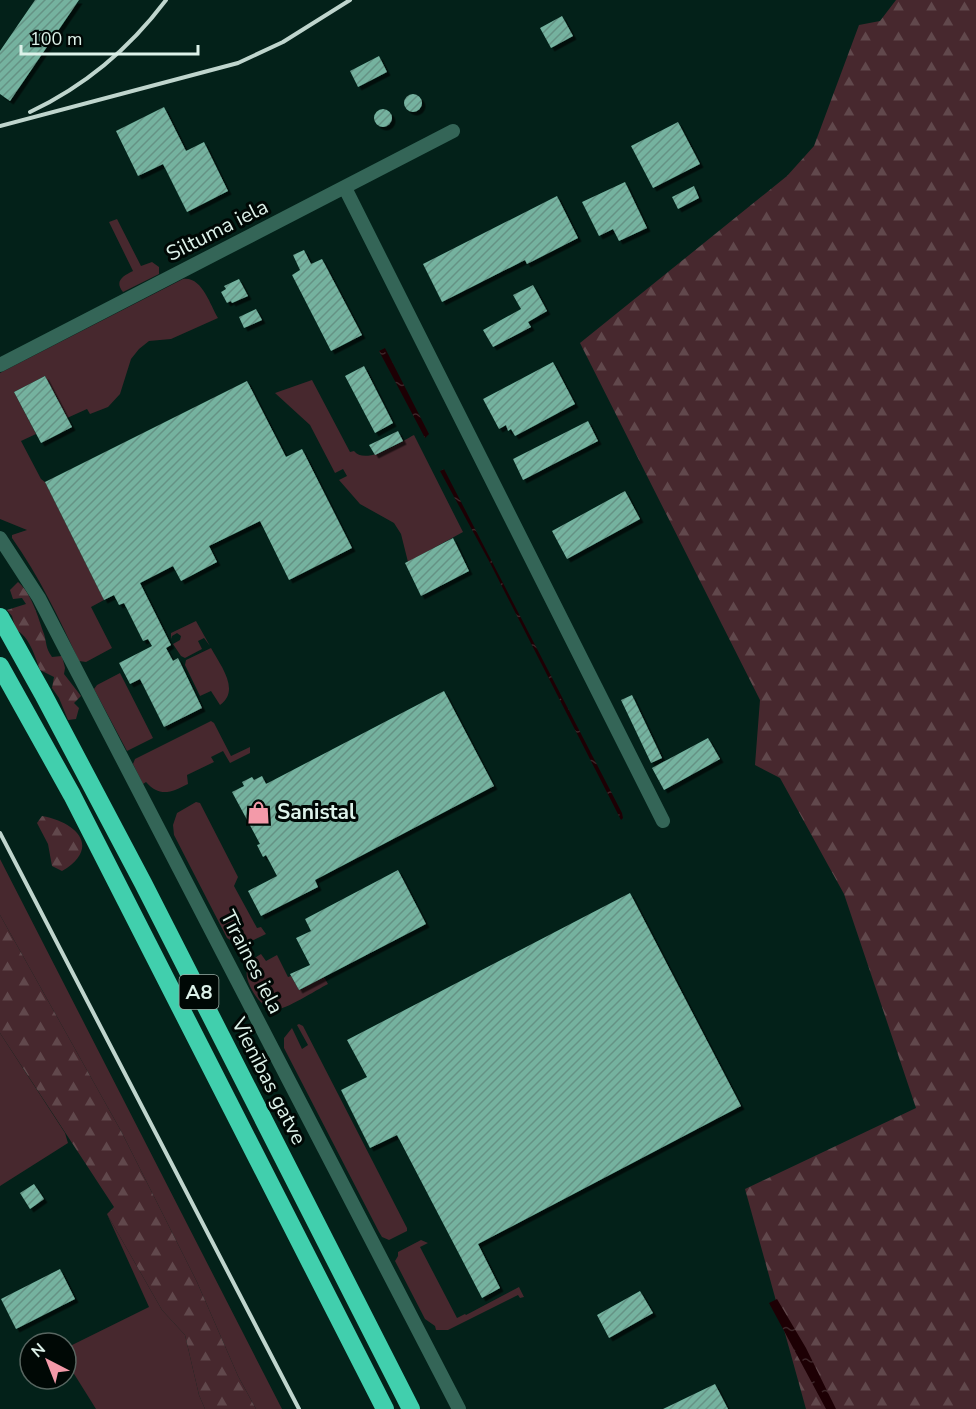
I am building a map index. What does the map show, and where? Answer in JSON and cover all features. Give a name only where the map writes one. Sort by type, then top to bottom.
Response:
[{"type":"highway","name":"Vienības gatve","points":[[0,617],[44,694],[143,883],[411,1409]]},
{"type":"highway","name":"A8","points":[[0,666],[72,795],[385,1409]]},
{"type":"highway","points":[[371,1381],[391,1371]]},
{"type":"street","name":"Siltuma iela","points":[[0,364],[453,131]]},
{"type":"street","points":[[345,188],[663,821]]},
{"type":"street","name":"Tīraines iela","points":[[0,538],[39,598],[459,1409]]},
{"type":"green space","points":[[896,0],[976,0],[976,1409],[806,1409],[745,1189],[916,1108],[844,894],[780,778],[755,765],[760,700],[580,343],[787,176],[814,146],[859,25],[880,21]]},
{"type":"green space","points":[[117,219],[141,266],[152,262],[159,267],[159,274],[123,292],[119,285],[120,282],[123,277],[133,271],[109,222]]},
{"type":"green space","points":[[183,279],[190,279],[200,287],[218,318],[171,339],[149,341],[139,349],[131,359],[120,394],[108,407],[90,414],[87,409],[67,418],[45,376],[14,392],[36,434],[21,441],[41,479],[45,482],[104,600],[91,607],[112,648],[86,662],[79,661],[40,582],[12,538],[12,535],[27,530],[0,519],[0,373]]},
{"type":"green space","points":[[312,380],[350,452],[354,451],[366,456],[375,454],[414,435],[463,532],[408,562],[401,534],[394,523],[360,504],[339,480],[347,476],[343,469],[335,473],[310,425],[275,393]]},
{"type":"green space","points":[[18,582],[34,606],[50,654],[52,657],[62,656],[64,674],[81,696],[74,703],[79,708],[76,719],[68,720],[52,688],[54,677],[40,670],[31,647],[25,637],[16,630],[12,616],[7,610],[26,604],[22,598],[13,599],[10,590]]},
{"type":"green space","points":[[196,621],[210,646],[204,638],[198,641],[202,649],[185,658],[173,644],[180,640],[181,636],[177,633],[171,639],[171,633]]},
{"type":"green space","points":[[211,648],[229,685],[226,699],[220,705],[211,691],[200,696],[185,665],[186,660]]},
{"type":"green space","points":[[120,673],[153,738],[127,751],[94,689],[97,685]]},
{"type":"green space","points":[[211,721],[231,756],[250,747],[250,753],[230,763],[223,751],[211,757],[214,762],[187,775],[188,784],[171,791],[161,792],[146,782],[143,784],[133,764],[135,759]]},
{"type":"green space","points":[[196,802],[200,803],[238,877],[234,886],[257,928],[261,927],[266,934],[251,941],[237,943],[227,938],[174,835],[173,825],[177,813]]},
{"type":"green space","points":[[42,816],[65,824],[80,837],[81,853],[62,871],[52,866],[48,844],[37,823]]},
{"type":"green space","points":[[0,859],[282,1409],[256,1409],[238,1376],[197,1282],[121,1131],[0,915]]},
{"type":"green space","points":[[0,915],[121,1131],[197,1282],[238,1376],[256,1409],[205,1409],[199,1395],[185,1335],[162,1310],[107,1214],[114,1207],[0,1033]]},
{"type":"green space","points":[[261,954],[266,961],[277,955],[288,977],[291,976],[299,990],[324,977],[328,984],[286,1007],[274,1010],[269,1008],[254,994],[247,976],[250,963]]},
{"type":"green space","points":[[297,1025],[303,1026],[407,1228],[407,1231],[389,1240],[382,1237],[379,1232],[284,1048],[284,1038],[292,1028],[302,1049],[308,1045]]},
{"type":"green space","points":[[0,1033],[65,1133],[68,1143],[0,1186]]},
{"type":"green space","points":[[107,1214],[162,1310],[185,1335],[199,1395],[205,1409],[96,1409],[78,1380],[78,1342],[149,1307]]},
{"type":"green space","points":[[421,1240],[428,1243],[420,1247],[457,1318],[519,1287],[524,1297],[520,1298],[518,1295],[448,1330],[436,1330],[435,1326],[425,1319],[395,1261],[398,1252]]},
{"type":"water","points":[[385,348],[429,434],[425,438],[379,351]]},
{"type":"water","points":[[444,469],[622,813],[621,820],[489,561],[440,471]]},
{"type":"water","points":[[777,1299],[806,1348],[836,1409],[826,1409],[769,1303]]},
{"type":"building","points":[[35,0],[79,0],[10,101],[0,94],[0,51]]},
{"type":"building","points":[[562,16],[573,36],[551,48],[540,28]]},
{"type":"building","points":[[379,56],[387,72],[358,87],[350,71]]},
{"type":"building","points":[[413,94],[419,97],[422,103],[419,109],[413,112],[407,109],[404,103],[407,97]]},
{"type":"building","points":[[164,107],[186,151],[204,142],[228,191],[187,212],[163,164],[138,176],[116,131]]},
{"type":"building","points":[[383,109],[389,112],[392,118],[389,124],[383,127],[377,124],[374,118],[377,112]]},
{"type":"building","points":[[678,122],[700,164],[653,188],[631,146]]},
{"type":"building","points":[[625,182],[647,228],[619,241],[613,229],[599,236],[582,202]]},
{"type":"building","points":[[694,186],[699,198],[678,209],[672,197]]},
{"type":"building","points":[[557,196],[578,238],[527,264],[525,260],[442,302],[423,264]]},
{"type":"building","points":[[304,250],[311,264],[322,259],[362,335],[331,351],[292,275],[300,270],[293,255]]},
{"type":"building","points":[[239,279],[248,296],[227,303],[221,292],[226,289],[224,286]]},
{"type":"building","points":[[533,285],[547,311],[528,322],[531,327],[493,347],[483,330],[521,309],[513,295]]},
{"type":"building","points":[[256,309],[262,320],[244,328],[239,317]]},
{"type":"building","points":[[553,362],[575,404],[515,436],[511,429],[508,431],[506,425],[499,429],[483,399]]},
{"type":"building","points":[[364,366],[393,423],[375,433],[345,376]]},
{"type":"building","points":[[45,376],[72,427],[41,443],[14,392]]},
{"type":"building","points":[[247,381],[286,457],[302,449],[352,548],[289,580],[260,521],[209,546],[217,562],[181,581],[173,566],[140,583],[171,645],[166,648],[173,661],[178,658],[202,708],[164,727],[140,679],[130,684],[119,663],[152,646],[148,639],[143,641],[124,603],[119,605],[114,595],[104,600],[45,482]]},
{"type":"building","points":[[588,421],[598,441],[523,480],[513,459]]},
{"type":"building","points":[[398,431],[403,441],[375,455],[369,445]]},
{"type":"building","points":[[625,491],[640,519],[567,559],[552,531]]},
{"type":"building","points":[[453,538],[469,571],[421,596],[405,563]]},
{"type":"building","points":[[444,691],[494,786],[315,880],[318,887],[261,916],[248,891],[277,876],[266,855],[263,857],[257,845],[260,844],[232,792],[244,786],[242,782],[252,777],[254,780],[262,776],[266,784]]},
{"type":"building","points":[[632,695],[662,758],[651,763],[621,700]]},
{"type":"building","points":[[708,738],[720,759],[664,790],[652,768]]},
{"type":"building","points":[[398,870],[426,924],[299,990],[290,974],[310,965],[296,938],[311,931],[305,919]]},
{"type":"building","points":[[630,893],[741,1106],[478,1244],[500,1288],[482,1298],[397,1135],[370,1148],[341,1090],[367,1077],[347,1040]]},
{"type":"building","points":[[34,1184],[44,1199],[30,1209],[20,1193]]},
{"type":"building","points":[[60,1269],[75,1299],[16,1329],[1,1299]]},
{"type":"building","points":[[640,1291],[653,1313],[609,1338],[597,1315]]},
{"type":"building","points":[[715,1384],[728,1409],[663,1409]]},
{"type":"railway","points":[[30,112],[88,78],[122,50],[166,0]]},
{"type":"railway","points":[[0,126],[238,63],[283,42],[350,0]]},
{"type":"railway","points":[[0,833],[299,1409]]},
{"type":"place","name":"Sanistal","points":[[259,812]]}]
